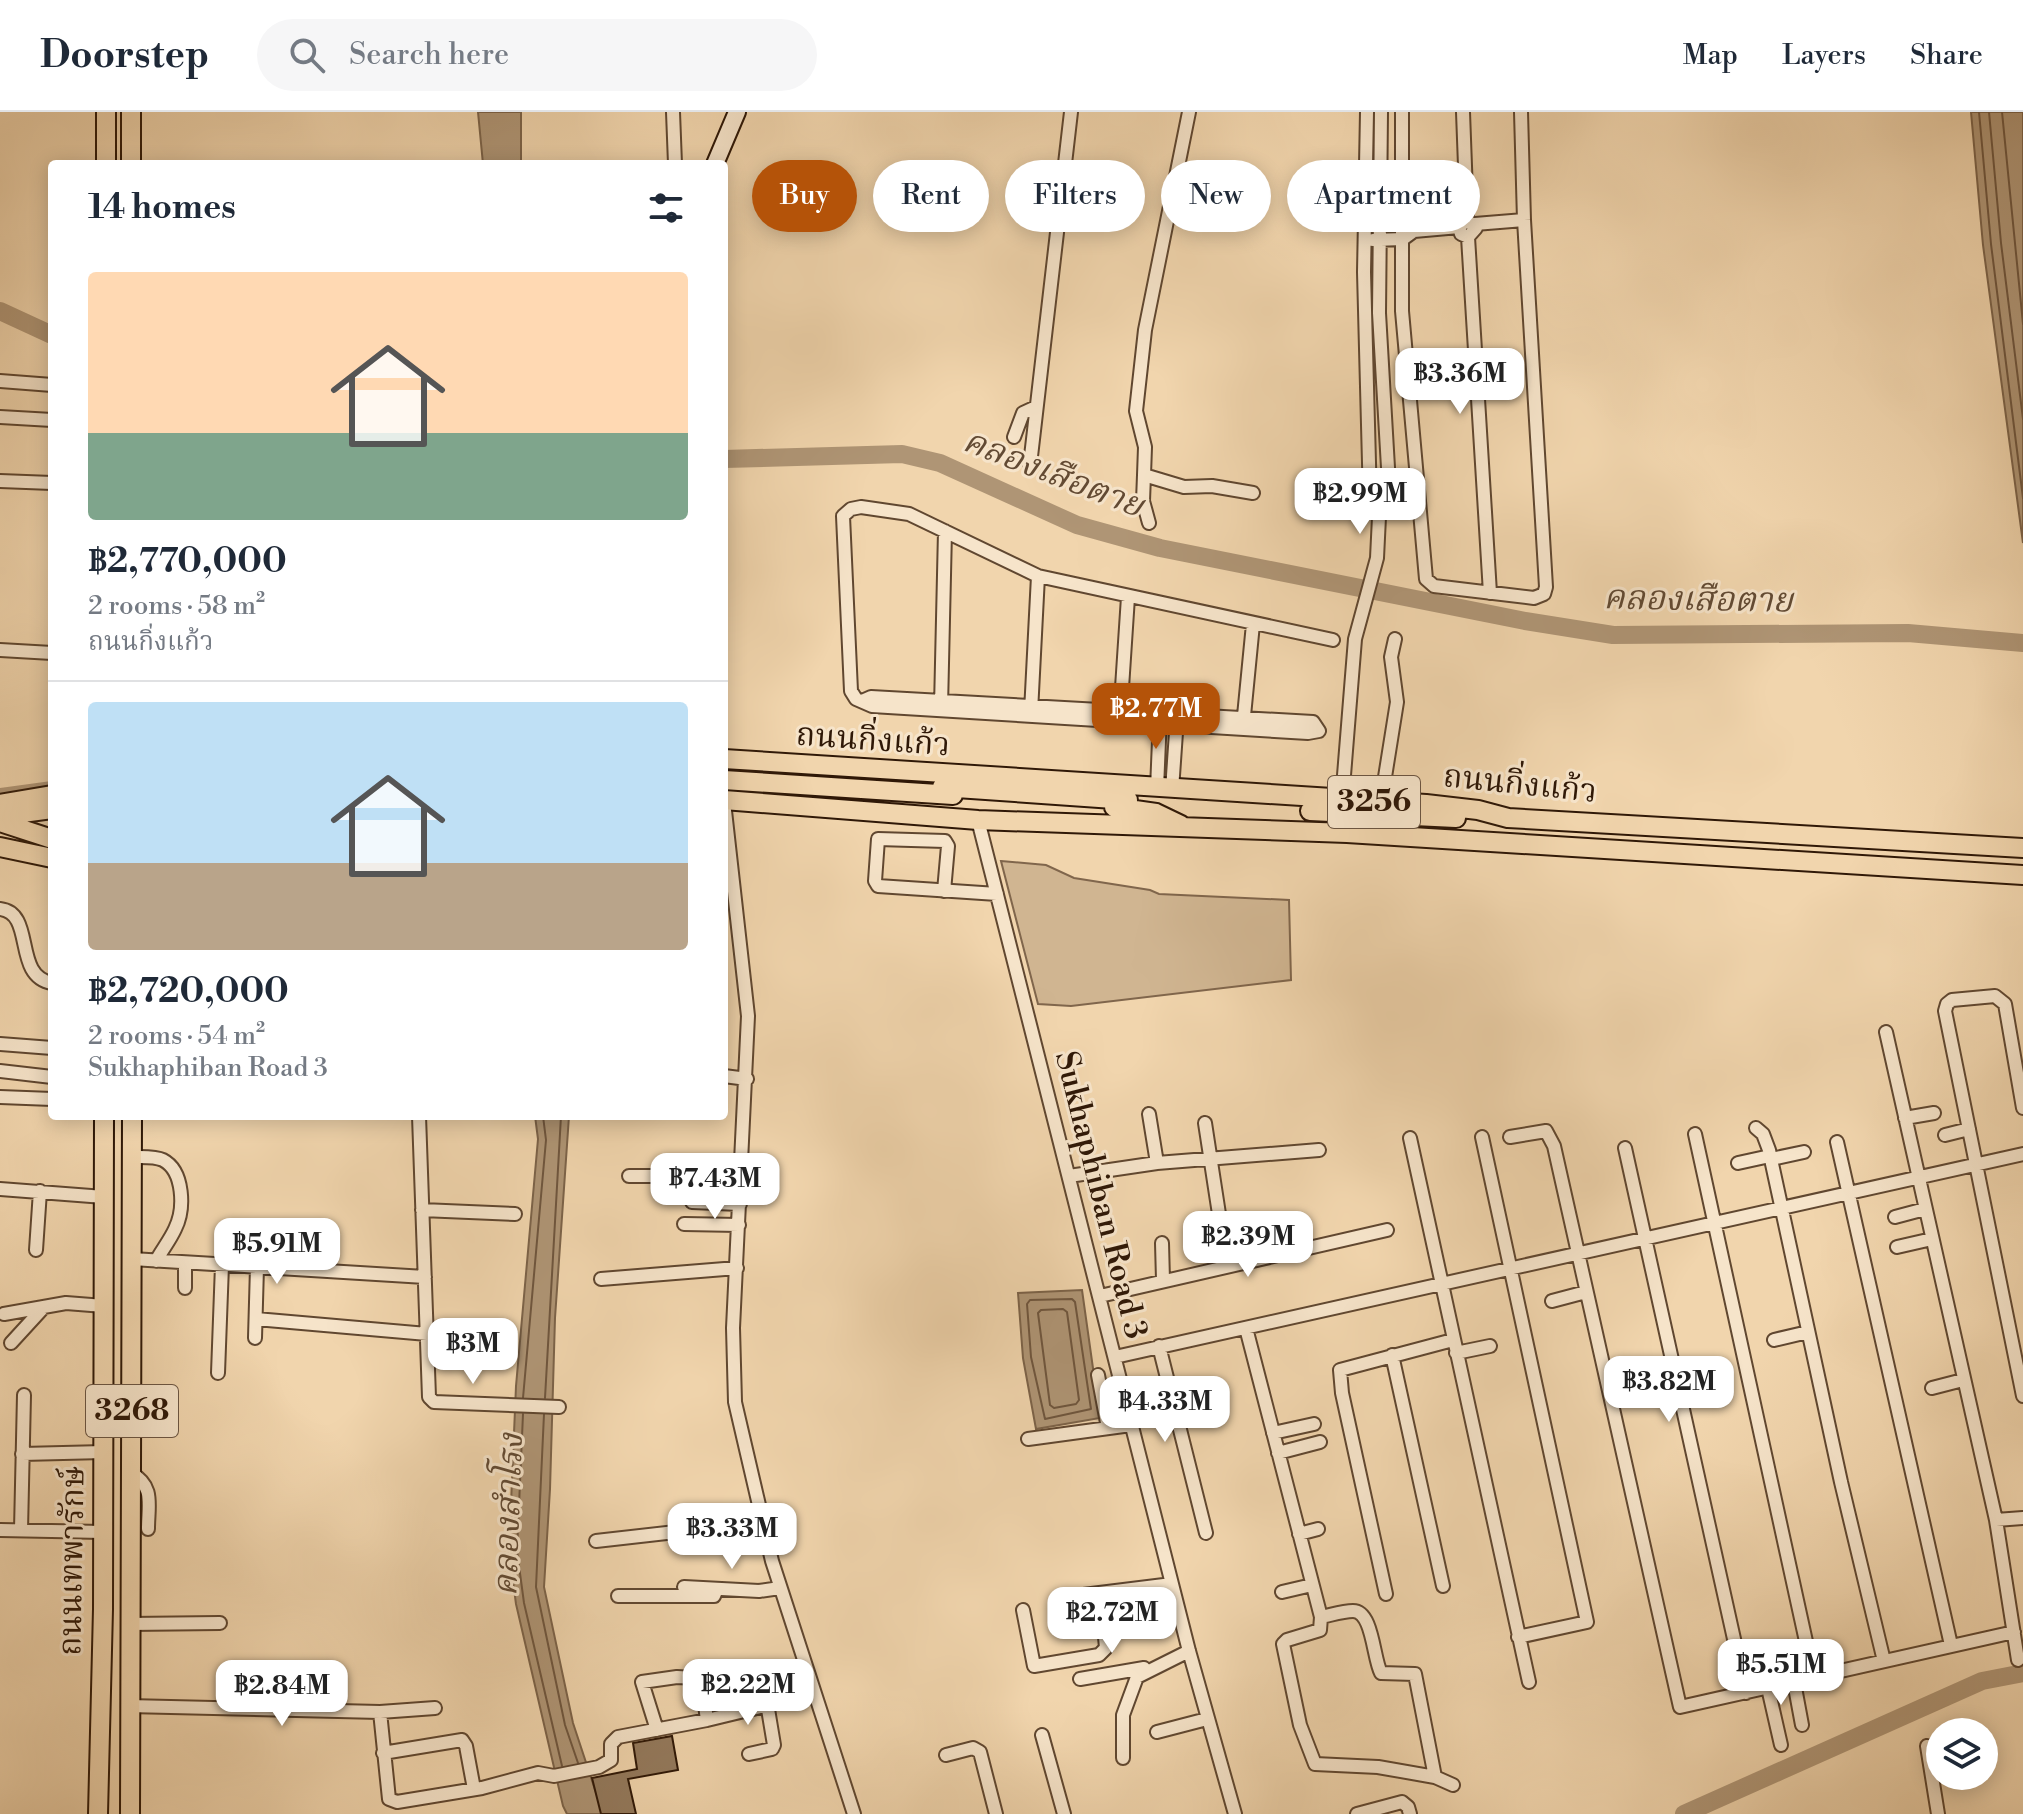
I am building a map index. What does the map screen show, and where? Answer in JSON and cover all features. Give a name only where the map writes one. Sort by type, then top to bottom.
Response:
[{"type":"main road","points":[[106,112],[106,160]]},
{"type":"main road","points":[[131,112],[131,160]]},
{"type":"main road","points":[[717,160],[737,112]]},
{"type":"main road","name":"ถนนกิ่งแก้ว","points":[[728,759],[1381,802],[1469,809],[1497,816],[2023,848]]},
{"type":"main road","name":"3256","points":[[728,780],[1167,819]]},
{"type":"main road","name":"3256","points":[[728,780],[1413,817],[1497,816]]},
{"type":"main road","name":"3256","points":[[728,780],[1129,808],[1156,813],[1187,829]]},
{"type":"main road","points":[[0,804],[48,796]]},
{"type":"main road","name":"ถนนกิ่งแก้ว","points":[[728,801],[978,820],[1347,833],[2023,875]]},
{"type":"main road","points":[[0,819],[48,810]]},
{"type":"main road","points":[[0,819],[48,838]]},
{"type":"main road","points":[[0,847],[48,857]]},
{"type":"main road","name":"ถนนเทพารักษ์","points":[[98,1814],[104,1452],[104,1120]]},
{"type":"main road","name":"ถนนเทพารักษ์","points":[[130,1814],[132,1120]]},
{"type":"main road","points":[[99,1724],[128,1706]]},
{"type":"main road","points":[[99,1772],[114,1762],[126,1766],[129,1773]]},
{"type":"street","points":[[673,112],[675,160]]},
{"type":"street","points":[[1030,465],[1071,112]]},
{"type":"street","points":[[1149,523],[1143,501],[1145,447],[1136,401],[1145,330],[1189,112]]},
{"type":"street","points":[[1367,112],[1369,160]]},
{"type":"street","points":[[1377,160],[1381,112]]},
{"type":"street","points":[[1402,112],[1404,160]]},
{"type":"street","points":[[1463,112],[1465,160]]},
{"type":"street","points":[[1406,232],[1404,355],[1425,573],[1429,583],[1434,586],[1534,598],[1544,594],[1546,587],[1524,220],[1521,112]]},
{"type":"street","points":[[1480,225],[1524,220]]},
{"type":"street","points":[[1342,800],[1355,639],[1377,558],[1379,517],[1370,501],[1365,375],[1372,232]]},
{"type":"street","points":[[1372,240],[1402,232]]},
{"type":"street","points":[[1467,232],[1490,593]]},
{"type":"street","points":[[1372,240],[1388,437],[1390,502],[1379,517]]},
{"type":"street","points":[[0,381],[48,385]]},
{"type":"street","points":[[1014,437],[1023,413],[1036,407]]},
{"type":"street","points":[[0,417],[48,420]]},
{"type":"street","points":[[1369,437],[1388,437]]},
{"type":"street","points":[[1144,475],[1184,487],[1212,486],[1253,493]]},
{"type":"street","points":[[0,481],[48,483]]},
{"type":"street","points":[[1244,724],[1313,722],[1319,731],[942,706],[871,697],[862,701],[856,699],[851,691],[843,516],[851,509],[872,507],[909,514],[1038,576],[1333,640]]},
{"type":"street","points":[[942,706],[945,531]]},
{"type":"street","points":[[1031,710],[1038,576]]},
{"type":"street","points":[[1120,716],[1128,597]]},
{"type":"street","points":[[1244,724],[1253,624]]},
{"type":"street","points":[[1381,802],[1397,702],[1391,657],[1395,639]]},
{"type":"street","points":[[0,650],[48,653]]},
{"type":"street","points":[[1160,719],[1165,789]]},
{"type":"street","points":[[1165,789],[1177,720]]},
{"type":"street","points":[[1160,744],[1174,746]]},
{"type":"street","name":"Sukhaphiban Road 3","points":[[978,820],[1189,1651],[1235,1814]]},
{"type":"street","points":[[728,835],[748,1016],[733,1361],[735,1402],[780,1588],[854,1814]]},
{"type":"street","points":[[944,891],[948,846],[945,841],[878,839],[875,881],[878,886],[944,891],[997,894]]},
{"type":"street","points":[[0,909],[8,909],[17,919],[27,962],[35,974],[48,981]]},
{"type":"street","points":[[728,938],[740,937]]},
{"type":"street","points":[[2023,1108],[2005,1004],[1995,996],[1952,1000],[1945,1011],[2023,1396]]},
{"type":"street","points":[[1886,1032],[1996,1520],[2018,1660]]},
{"type":"street","points":[[0,1044],[48,1048]]},
{"type":"street","points":[[0,1071],[48,1077]]},
{"type":"street","points":[[728,1077],[747,1079]]},
{"type":"street","points":[[0,1097],[48,1099]]},
{"type":"street","points":[[1905,1118],[1934,1113]]},
{"type":"street","points":[[1149,1114],[1157,1163]]},
{"type":"street","points":[[419,1120],[431,1400],[559,1407]]},
{"type":"street","points":[[1205,1123],[1219,1214]]},
{"type":"street","points":[[1756,1128],[1763,1134],[1771,1157],[1884,1661]]},
{"type":"street","points":[[1945,1135],[1969,1129]]},
{"type":"street","points":[[1510,1137],[1546,1131],[1552,1137],[1678,1705],[1683,1707],[2014,1632]]},
{"type":"street","points":[[1695,1134],[1814,1678]]},
{"type":"street","points":[[1482,1137],[1587,1622],[1518,1637]]},
{"type":"street","points":[[1410,1138],[1529,1682]]},
{"type":"street","points":[[1837,1142],[1951,1645]]},
{"type":"street","points":[[1625,1148],[1746,1693]]},
{"type":"street","points":[[1069,1176],[1157,1163],[1319,1150]]},
{"type":"street","points":[[1738,1163],[1804,1152]]},
{"type":"street","points":[[1115,1357],[2023,1154]]},
{"type":"street","points":[[132,1157],[161,1158],[172,1167],[181,1190],[181,1212],[176,1228],[156,1261]]},
{"type":"street","points":[[629,1176],[675,1176],[741,1183]]},
{"type":"street","points":[[0,1189],[104,1197]]},
{"type":"street","points":[[36,1250],[40,1191]]},
{"type":"street","points":[[692,1202],[740,1204]]},
{"type":"street","points":[[1895,1217],[1925,1209]]},
{"type":"street","points":[[422,1210],[515,1214]]},
{"type":"street","points":[[684,1224],[739,1225]]},
{"type":"street","points":[[1100,1296],[1387,1230]]},
{"type":"street","points":[[1897,1247],[1932,1239]]},
{"type":"street","points":[[1162,1243],[1163,1280]]},
{"type":"street","points":[[132,1259],[425,1277]]},
{"type":"street","points":[[185,1263],[185,1288]]},
{"type":"street","points":[[218,1373],[222,1265]]},
{"type":"street","points":[[255,1338],[257,1267]]},
{"type":"street","points":[[601,1279],[737,1268]]},
{"type":"street","points":[[1552,1301],[1586,1292]]},
{"type":"street","points":[[4,1314],[66,1303],[104,1306]]},
{"type":"street","points":[[11,1343],[44,1307]]},
{"type":"street","points":[[256,1319],[427,1334]]},
{"type":"street","points":[[1246,1328],[1321,1617],[1320,1630],[1283,1644],[1300,1725],[1311,1760],[1320,1765],[1378,1767],[1435,1777],[1453,1785]]},
{"type":"street","points":[[1774,1340],[1808,1332]]},
{"type":"street","points":[[1159,1346],[1206,1533]]},
{"type":"street","points":[[1386,1594],[1339,1376],[1345,1367],[1392,1355],[1490,1346]]},
{"type":"street","points":[[1392,1355],[1443,1586]]},
{"type":"street","points":[[1098,1375],[1108,1428]]},
{"type":"street","points":[[1932,1388],[1963,1380]]},
{"type":"street","points":[[21,1530],[24,1395]]},
{"type":"street","points":[[1273,1433],[1314,1424]]},
{"type":"street","points":[[1028,1439],[1131,1425]]},
{"type":"street","points":[[1278,1453],[1320,1442]]},
{"type":"street","points":[[22,1454],[104,1452]]},
{"type":"street","points":[[131,1473],[143,1480],[148,1488],[148,1529]]},
{"type":"street","points":[[1996,1520],[2023,1518]]},
{"type":"street","points":[[1299,1534],[1318,1529]]},
{"type":"street","points":[[0,1530],[103,1532]]},
{"type":"street","points":[[596,1541],[693,1530],[765,1533]]},
{"type":"street","points":[[1059,1598],[1172,1584]]},
{"type":"street","points":[[1282,1592],[1312,1585]]},
{"type":"street","points":[[684,1587],[780,1588]]},
{"type":"street","points":[[618,1596],[714,1596],[717,1589]]},
{"type":"street","points":[[2007,1592],[2023,1589]]},
{"type":"street","points":[[1023,1610],[1034,1666],[1099,1655],[1106,1648],[1101,1593]]},
{"type":"street","points":[[1321,1617],[1360,1612],[1367,1621],[1381,1673],[1415,1674],[1435,1777]]},
{"type":"street","points":[[129,1624],[220,1623]]},
{"type":"street","points":[[1123,1758],[1122,1725],[1126,1703],[1137,1677],[1151,1667],[1189,1651]]},
{"type":"street","points":[[1080,1679],[1151,1667]]},
{"type":"street","points":[[657,1730],[642,1682],[695,1678],[702,1683],[707,1720]]},
{"type":"street","points":[[1794,1682],[1802,1725]]},
{"type":"street","points":[[1768,1688],[1781,1745]]},
{"type":"street","points":[[380,1712],[389,1799],[397,1802],[474,1789],[538,1773],[554,1776],[599,1767],[611,1760],[614,1739],[814,1694]]},
{"type":"street","points":[[749,1754],[772,1749],[774,1745],[767,1703]]},
{"type":"street","points":[[128,1706],[380,1712],[435,1708]]},
{"type":"street","points":[[1157,1732],[1207,1719]]},
{"type":"street","points":[[1042,1735],[1064,1814]]},
{"type":"street","points":[[383,1753],[462,1740],[466,1746],[474,1789]]},
{"type":"street","points":[[946,1755],[973,1748],[980,1752],[996,1814]]},
{"type":"street","points":[[1934,1790],[1938,1814]]},
{"type":"street","points":[[1357,1814],[1402,1802],[1410,1814]]},
{"type":"shaded area","points":[[1001,861],[1046,865],[1074,878],[1159,894],[1289,900],[1291,980],[1071,1006],[1038,1004]]},
{"type":"water","points":[[478,112],[521,112],[521,160],[483,160]]},
{"type":"water","points":[[1971,112],[2023,112],[2023,543],[1983,245]]},
{"type":"water","points":[[536,1120],[569,1120],[555,1318],[544,1587],[573,1723],[603,1814],[567,1814],[563,1806],[516,1604],[509,1551],[516,1386],[538,1139]]},
{"type":"water","points":[[1082,1290],[1100,1418],[1036,1429],[1023,1358],[1018,1293]]},
{"type":"building","points":[[672,1736],[678,1770],[628,1779],[636,1814],[601,1814],[592,1778],[637,1769],[633,1743]]},
{"type":"waterway","points":[[0,311],[48,333]]},
{"type":"waterway","name":"คลองเสือตาย","points":[[728,459],[902,454],[940,463],[1077,525],[1160,548],[1525,621],[1613,635],[1908,633],[2023,643]]},
{"type":"waterway","points":[[0,793],[48,787]]},
{"type":"waterway","points":[[1684,1814],[1982,1681],[2023,1673]]},
{"type":"water label","name":"คลองสำโรง","points":[[509,1515]]}]
